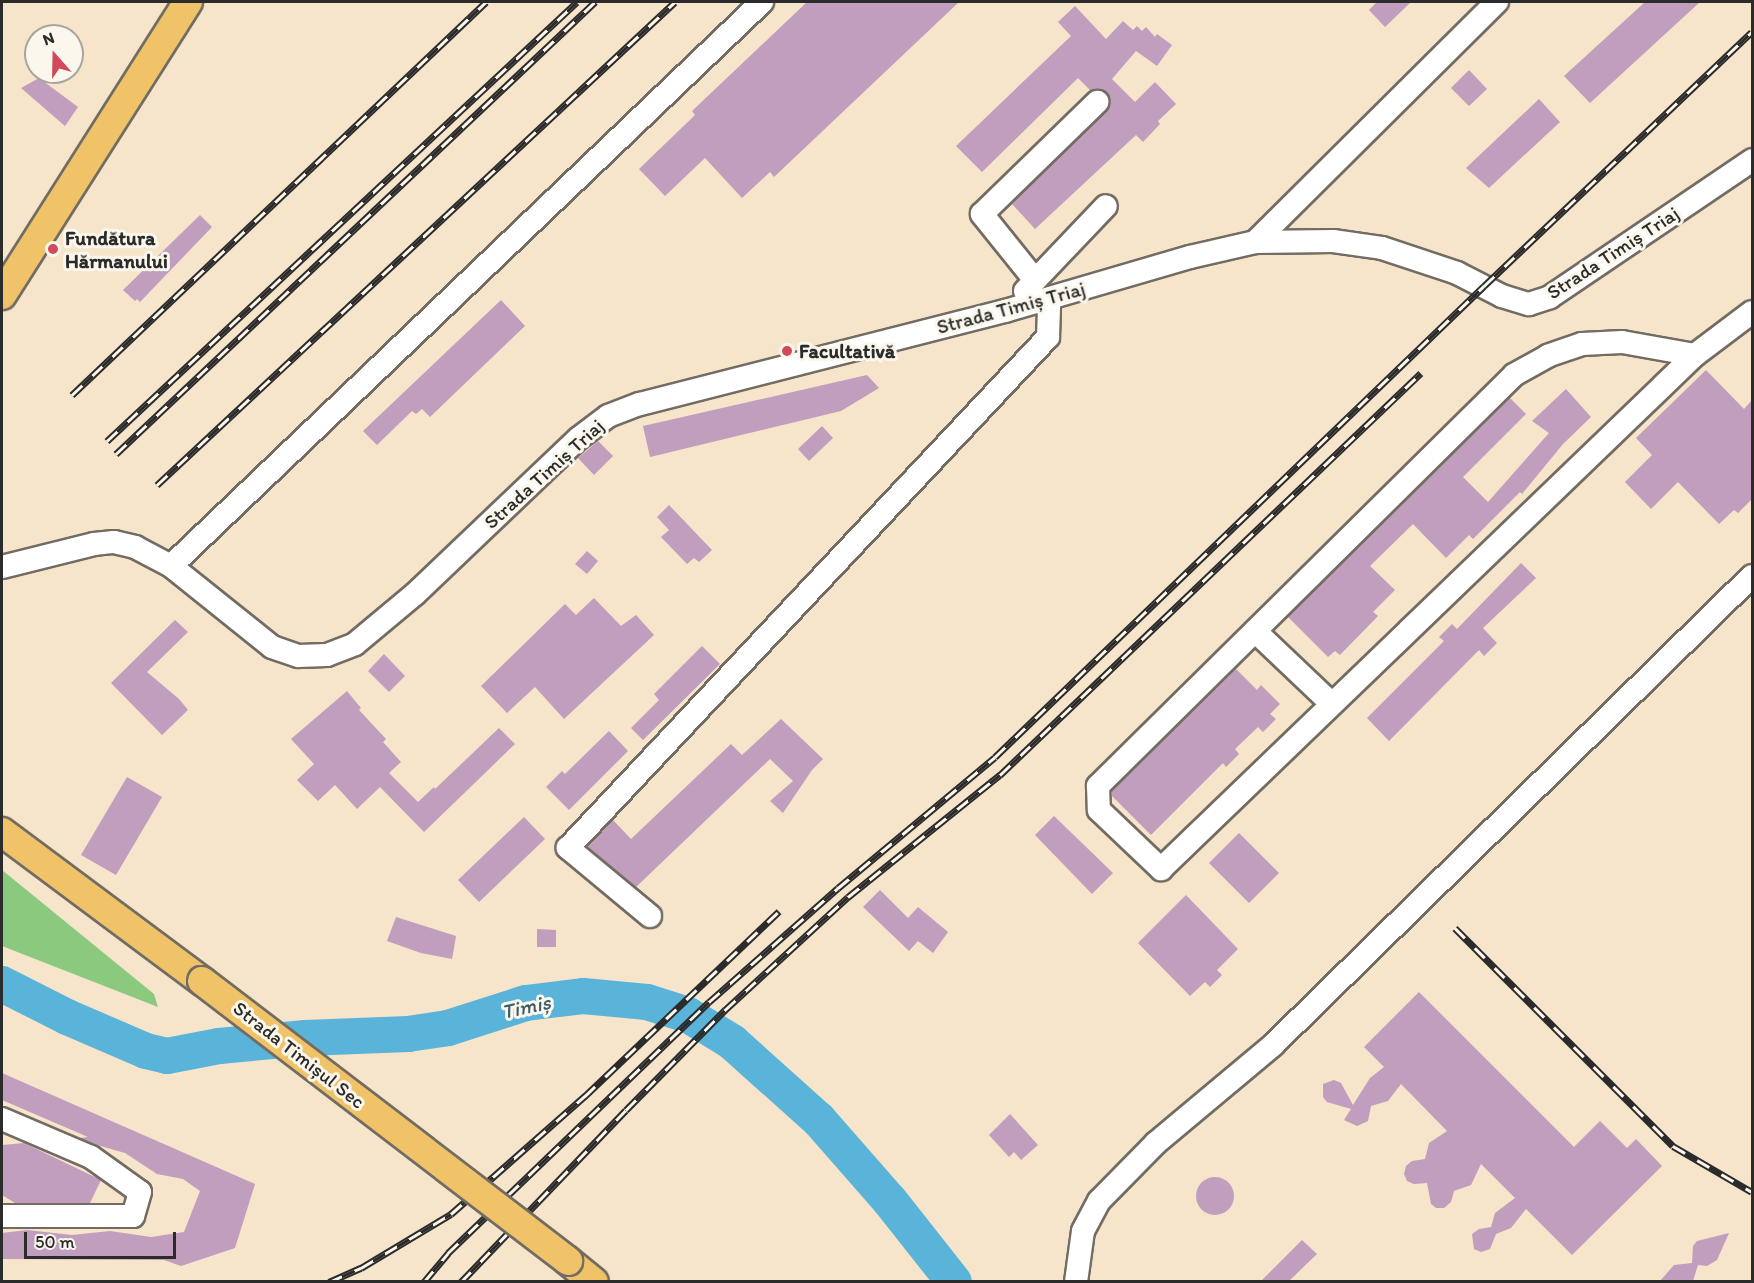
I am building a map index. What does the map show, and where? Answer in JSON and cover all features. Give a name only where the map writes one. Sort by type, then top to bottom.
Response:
[{"type":"main road","points":[[2,295],[188,2]]},
{"type":"main road","name":"Strada Timișul Sec","points":[[2,832],[202,981],[594,1281]]},
{"type":"lane","points":[[171,566],[762,2]]},
{"type":"lane","points":[[1255,242],[1497,2]]},
{"type":"lane","points":[[1035,280],[982,214],[1097,102]]},
{"type":"lane","name":"Strada Timiș Triaj","points":[[2,567],[72,548],[114,542],[135,547],[171,566],[272,647],[298,656],[327,654],[355,644],[415,594],[579,438],[608,416],[640,404],[1005,311],[1190,257],[1255,242],[1333,241],[1382,248],[1457,273],[1502,296],[1529,304],[1550,297],[1751,165]]},
{"type":"lane","points":[[1005,311],[1106,206]]},
{"type":"lane","points":[[650,916],[568,848],[1048,337],[1049,299]]},
{"type":"lane","points":[[1695,356],[1622,342],[1582,344],[1548,356],[1514,375],[1098,786],[1099,810],[1161,869],[1695,356],[1752,312]]},
{"type":"lane","points":[[1076,1281],[1083,1232],[1099,1202],[1156,1143],[1273,1045],[1752,576]]},
{"type":"lane","points":[[1255,631],[1332,704]]},
{"type":"lane","points":[[2,1119],[92,1157],[140,1192],[133,1216],[2,1216]]},
{"type":"green space","points":[[2,870],[154,994],[158,1007],[2,946]]},
{"type":"building","points":[[807,2],[959,2],[774,177],[770,172],[742,198],[705,158],[665,196],[639,169],[695,115],[692,111]]},
{"type":"building","points":[[1377,2],[1411,2],[1385,27],[1369,10]]},
{"type":"building","points":[[1645,2],[1700,2],[1590,103],[1564,76]]},
{"type":"building","points":[[1075,6],[1106,39],[1123,21],[1133,30],[1137,26],[1142,31],[1146,27],[1155,37],[1157,34],[1172,45],[1157,66],[1136,51],[1112,79],[1135,102],[1155,82],[1176,104],[1158,121],[1160,124],[1143,142],[1136,135],[1035,229],[1012,204],[1106,112],[1110,105],[1107,93],[1100,89],[1091,91],[1078,78],[982,172],[956,146],[1071,36],[1058,22]]},
{"type":"building","points":[[1469,70],[1487,89],[1469,106],[1451,88]]},
{"type":"building","points":[[28,84],[47,84],[78,107],[65,126],[21,88]]},
{"type":"building","points":[[1539,99],[1560,122],[1489,188],[1466,168]]},
{"type":"building","points":[[200,215],[212,227],[140,302],[137,299],[135,301],[123,290]]},
{"type":"building","points":[[501,300],[525,326],[430,417],[422,409],[416,414],[412,411],[377,445],[363,431]]},
{"type":"building","points":[[1706,370],[1744,409],[1752,400],[1752,499],[1738,513],[1734,510],[1719,524],[1678,482],[1651,509],[1625,482],[1652,455],[1636,438]]},
{"type":"building","points":[[867,375],[879,388],[841,411],[650,457],[643,426]]},
{"type":"building","points":[[1566,389],[1591,417],[1563,444],[1522,494],[1520,492],[1473,539],[1469,535],[1446,558],[1413,524],[1370,566],[1395,590],[1373,612],[1378,616],[1340,655],[1335,651],[1328,657],[1288,617],[1510,398],[1526,414],[1463,477],[1488,502],[1549,433],[1532,421]]},
{"type":"building","points":[[822,426],[833,438],[809,461],[798,449]]},
{"type":"building","points":[[598,441],[613,456],[594,475],[578,458]]},
{"type":"building","points":[[669,505],[712,550],[699,562],[694,558],[687,564],[661,537],[669,530],[657,517]]},
{"type":"building","points":[[587,551],[598,561],[587,574],[575,564]]},
{"type":"building","points":[[1521,563],[1536,578],[1483,628],[1497,643],[1484,656],[1479,650],[1389,741],[1367,718],[1444,641],[1439,637],[1452,624],[1457,629]]},
{"type":"building","points":[[594,598],[621,626],[636,615],[654,635],[564,719],[535,687],[507,713],[481,686],[565,604],[576,615]]},
{"type":"building","points":[[175,620],[188,632],[147,672],[179,699],[188,710],[162,735],[111,683]]},
{"type":"building","points":[[702,646],[720,664],[643,740],[631,728],[659,700],[654,694]]},
{"type":"building","points":[[384,654],[405,676],[389,692],[368,671]]},
{"type":"building","points":[[1236,669],[1257,690],[1261,685],[1280,704],[1270,714],[1276,719],[1263,732],[1258,727],[1235,749],[1239,754],[1226,767],[1223,763],[1151,835],[1112,796],[1112,791]]},
{"type":"building","points":[[347,691],[361,708],[359,710],[386,739],[383,742],[401,762],[389,773],[418,802],[434,787],[435,789],[499,728],[515,744],[424,832],[380,787],[357,809],[335,785],[318,801],[297,780],[314,764],[291,739]]},
{"type":"building","points":[[781,719],[823,759],[812,770],[783,813],[770,801],[793,781],[770,759],[636,887],[588,847],[613,820],[631,839],[731,744],[742,755]]},
{"type":"building","points":[[609,731],[628,751],[569,810],[546,787],[562,771],[565,774]]},
{"type":"building","points":[[127,777],[162,797],[116,875],[81,855]]},
{"type":"building","points":[[1054,816],[1113,873],[1092,894],[1035,835]]},
{"type":"building","points":[[524,817],[545,839],[479,902],[458,880]]},
{"type":"building","points":[[1239,833],[1279,873],[1249,903],[1209,863]]},
{"type":"building","points":[[880,890],[908,918],[918,907],[948,932],[933,953],[918,941],[909,951],[863,907]]},
{"type":"building","points":[[1186,895],[1238,949],[1217,970],[1222,975],[1210,987],[1205,982],[1190,996],[1138,943]]},
{"type":"building","points":[[396,917],[456,936],[452,959],[421,953],[387,941]]},
{"type":"building","points":[[537,929],[556,930],[556,947],[537,947]]},
{"type":"building","points":[[1419,992],[1574,1147],[1600,1121],[1627,1148],[1636,1139],[1662,1166],[1572,1255],[1526,1209],[1511,1228],[1496,1234],[1490,1249],[1481,1252],[1474,1249],[1472,1234],[1479,1229],[1491,1227],[1495,1213],[1515,1198],[1481,1164],[1471,1185],[1454,1191],[1451,1202],[1444,1208],[1436,1208],[1431,1204],[1427,1183],[1414,1184],[1407,1181],[1404,1174],[1406,1166],[1412,1161],[1425,1159],[1429,1143],[1447,1131],[1401,1084],[1388,1101],[1371,1106],[1368,1121],[1357,1126],[1344,1120],[1351,1109],[1327,1102],[1323,1097],[1323,1084],[1334,1080],[1341,1083],[1353,1105],[1370,1078],[1384,1067],[1364,1047]]},
{"type":"building","points":[[2,1073],[255,1184],[235,1248],[181,1266],[164,1260],[2,1259],[2,1233],[27,1230],[72,1235],[110,1231],[151,1237],[184,1232],[200,1191],[183,1179],[157,1174],[125,1153],[80,1138],[88,1137],[2,1100]]},
{"type":"building","points":[[1010,1114],[1038,1145],[1021,1160],[1014,1152],[1009,1157],[989,1135]]},
{"type":"building","points":[[24,1143],[101,1180],[90,1203],[15,1203],[2,1195],[2,1145]]},
{"type":"building","points":[[1215,1177],[1222,1178],[1228,1183],[1233,1189],[1233,1203],[1228,1209],[1222,1214],[1215,1215],[1208,1214],[1202,1209],[1197,1203],[1196,1196],[1197,1189],[1202,1183],[1208,1178]]},
{"type":"building","points":[[1729,1233],[1717,1260],[1707,1266],[1698,1265],[1693,1281],[1660,1281],[1674,1265],[1692,1263],[1693,1246],[1697,1241]]},
{"type":"building","points":[[1302,1240],[1317,1254],[1289,1281],[1261,1281]]},
{"type":"waterway","name":"Timiș","points":[[2,984],[67,1017],[146,1051],[167,1056],[219,1046],[306,1038],[408,1034],[448,1028],[526,1003],[583,996],[647,1002],[688,1015],[732,1042],[819,1120],[890,1201],[954,1282]]},
{"type":"railway","points":[[72,395],[486,2]]},
{"type":"railway","points":[[107,441],[577,2]]},
{"type":"railway","points":[[116,454],[595,2]]},
{"type":"railway","points":[[157,485],[675,2]]},
{"type":"railway","points":[[424,1282],[448,1253],[709,1002],[838,888],[995,757],[1484,286],[1752,32]]},
{"type":"railway","points":[[461,1282],[725,1010],[848,897],[1000,775],[1421,373]]},
{"type":"railway","points":[[329,1282],[361,1268],[451,1214],[585,1096],[779,911]]},
{"type":"railway","points":[[1455,928],[1673,1146],[1752,1192]]},
{"type":"place","name":"Fundătura Hărmanului","points":[[53,249]]},
{"type":"place","name":"Facultativă","points":[[787,351]]}]
